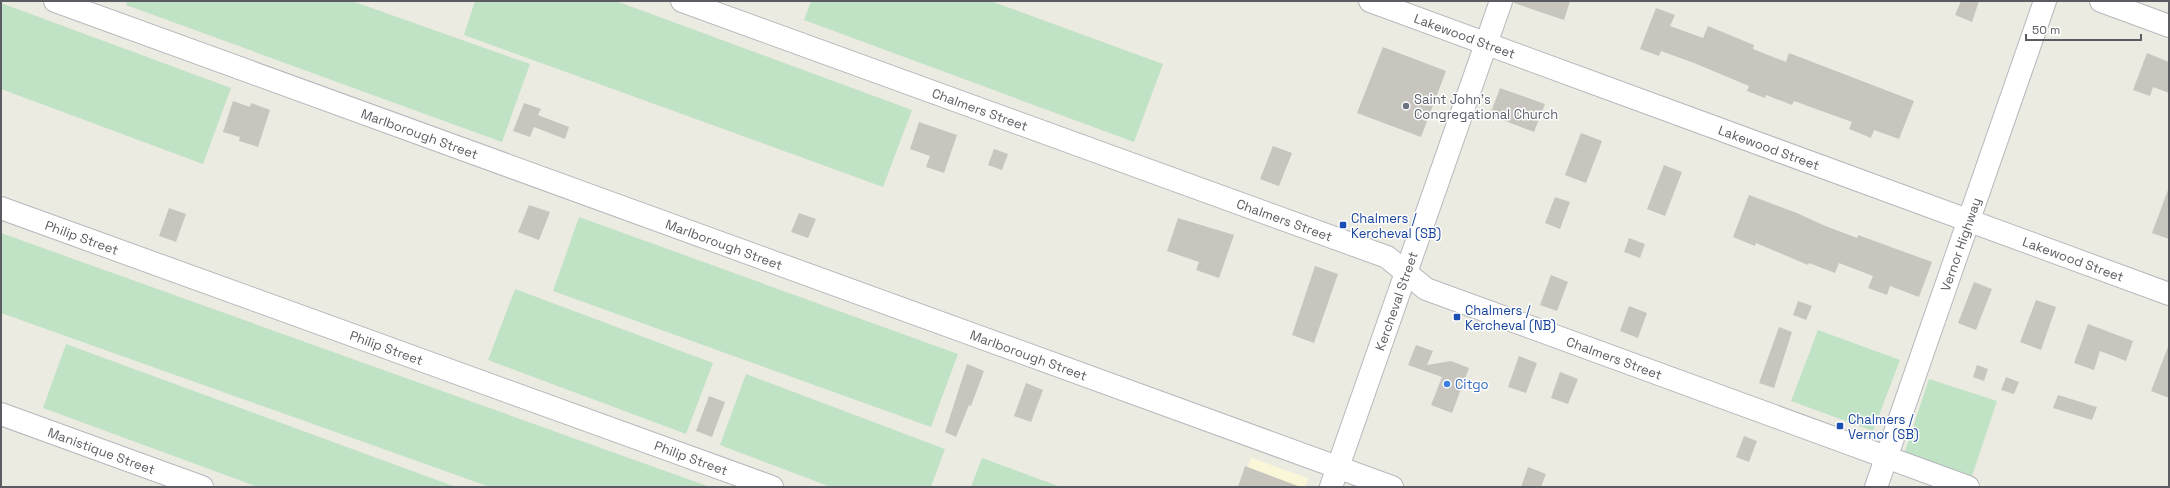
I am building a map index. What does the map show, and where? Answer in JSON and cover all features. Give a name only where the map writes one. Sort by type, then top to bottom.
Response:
[{"type":"street","name":"Marlborough Street","points":[[56,1],[1334,477],[1392,487]]},
{"type":"street","name":"Chalmers Street","points":[[682,1],[1387,257],[1426,289],[1968,487]]},
{"type":"street","name":"Lakewood Street","points":[[1370,1],[2169,294]]},
{"type":"street","name":"Kercheval Street","points":[[1334,477],[1500,1]]},
{"type":"street","name":"Vernor Highway","points":[[1876,487],[2045,1]]},
{"type":"street","points":[[2101,1],[2169,26]]},
{"type":"street","name":"Philip Street","points":[[1,208],[772,487]]},
{"type":"street","name":"Manistique Street","points":[[1,414],[202,487]]},
{"type":"shaded area","points":[[1251,458],[1308,478],[1305,487],[1241,487]]},
{"type":"green space","points":[[127,1],[352,1],[530,64],[502,142],[126,5]]},
{"type":"green space","points":[[475,1],[616,1],[912,110],[883,187],[464,35]]},
{"type":"green space","points":[[811,1],[991,1],[1163,64],[1134,142],[804,20]]},
{"type":"green space","points":[[1,3],[231,88],[203,164],[1,89]]},
{"type":"green space","points":[[579,217],[958,354],[931,427],[553,291]]},
{"type":"green space","points":[[1,233],[710,487],[490,487],[1,313]]},
{"type":"green space","points":[[515,289],[713,363],[686,434],[488,360]]},
{"type":"green space","points":[[1818,330],[1900,360],[1873,431],[1791,401]]},
{"type":"green space","points":[[66,344],[456,487],[258,487],[43,408]]},
{"type":"green space","points":[[746,374],[945,449],[931,487],[831,487],[720,445]]},
{"type":"green space","points":[[1929,379],[1997,401],[1972,476],[1904,454]]},
{"type":"green space","points":[[982,458],[1061,487],[971,487]]},
{"type":"building","points":[[1514,1],[1570,1],[1564,20],[1514,3]]},
{"type":"building","points":[[1961,1],[1979,1],[1972,22],[1955,15]]},
{"type":"building","points":[[1656,8],[1675,15],[1670,26],[1703,38],[1708,26],[1754,45],[1753,49],[1786,62],[1789,53],[1914,101],[1899,139],[1874,130],[1871,138],[1849,129],[1852,122],[1794,101],[1792,105],[1766,95],[1765,98],[1747,91],[1749,86],[1694,63],[1661,51],[1659,56],[1640,49]]},
{"type":"building","name":"Saint John's Congregational Church","points":[[1383,47],[1446,71],[1421,137],[1357,113]]},
{"type":"building","points":[[2147,53],[2169,62],[2169,93],[2153,87],[2150,96],[2133,90]]},
{"type":"building","points":[[1500,88],[1545,104],[1534,132],[1490,115]]},
{"type":"building","points":[[233,101],[250,107],[251,103],[270,110],[258,147],[239,141],[240,137],[223,132]]},
{"type":"building","points":[[524,103],[541,109],[538,115],[569,127],[565,139],[534,127],[530,137],[513,131]]},
{"type":"building","points":[[919,122],[957,135],[944,173],[926,167],[930,156],[910,149]]},
{"type":"building","points":[[1581,133],[1602,141],[1586,183],[1565,175]]},
{"type":"building","points":[[1273,146],[1292,153],[1279,186],[1260,179]]},
{"type":"building","points":[[994,149],[1008,154],[1002,170],[988,165]]},
{"type":"building","points":[[1664,165],[1682,172],[1665,216],[1647,209]]},
{"type":"building","points":[[2169,190],[2169,239],[2152,233]]},
{"type":"building","points":[[1749,195],[1857,238],[1858,235],[1932,262],[1919,297],[1890,286],[1887,295],[1868,288],[1873,276],[1839,263],[1835,273],[1809,263],[1808,265],[1756,243],[1755,246],[1733,237]]},
{"type":"building","points":[[1555,197],[1570,202],[1560,229],[1545,223]]},
{"type":"building","points":[[529,205],[550,212],[539,240],[518,232]]},
{"type":"building","points":[[169,208],[186,214],[176,242],[159,236]]},
{"type":"building","points":[[799,213],[816,219],[808,238],[791,232]]},
{"type":"building","points":[[1178,218],[1234,235],[1219,278],[1196,270],[1199,262],[1167,251]]},
{"type":"building","points":[[1629,238],[1645,244],[1640,258],[1624,252]]},
{"type":"building","points":[[1315,266],[1338,274],[1314,343],[1292,335]]},
{"type":"building","points":[[1551,275],[1568,282],[1557,311],[1540,305]]},
{"type":"building","points":[[1974,282],[1992,289],[1976,330],[1958,323]]},
{"type":"building","points":[[2036,300],[2056,307],[2041,350],[2020,342]]},
{"type":"building","points":[[1798,301],[1812,306],[1806,320],[1793,315]]},
{"type":"building","points":[[1629,306],[1647,313],[1638,338],[1620,331]]},
{"type":"building","points":[[2088,324],[2133,341],[2126,361],[2100,351],[2094,370],[2074,363]]},
{"type":"building","points":[[1779,327],[1792,332],[1774,388],[1759,383]]},
{"type":"building","points":[[1416,345],[1433,351],[1427,365],[1451,361],[1469,368],[1452,413],[1431,405],[1442,377],[1408,365]]},
{"type":"building","points":[[2168,347],[2169,348],[2169,398],[2151,391]]},
{"type":"building","points":[[1519,356],[1537,363],[1526,393],[1508,387]]},
{"type":"building","points":[[967,364],[984,371],[971,406],[969,405],[956,437],[945,432]]},
{"type":"building","points":[[1977,365],[1988,369],[1984,381],[1973,377]]},
{"type":"building","points":[[1560,372],[1578,379],[1568,404],[1551,398]]},
{"type":"building","points":[[2006,377],[2019,382],[2014,394],[2001,390]]},
{"type":"building","points":[[1026,383],[1043,390],[1031,422],[1014,416]]},
{"type":"building","points":[[2058,395],[2097,407],[2092,420],[2053,408]]},
{"type":"building","points":[[709,396],[725,402],[712,437],[696,431]]},
{"type":"building","points":[[1744,436],[1757,441],[1749,462],[1736,457]]},
{"type":"building","points":[[1245,466],[1298,486],[1238,487]]},
{"type":"building","points":[[1528,467],[1546,474],[1541,487],[1521,487]]},
{"type":"place","name":"Saint John's Congregational Church","points":[[1406,106]]},
{"type":"place","name":"Chalmers / Kercheval (SB)","points":[[1343,225]]},
{"type":"place","name":"Chalmers / Kercheval (NB)","points":[[1457,317]]},
{"type":"place","name":"Citgo","points":[[1447,384]]},
{"type":"place","name":"Chalmers / Vernor (SB)","points":[[1840,426]]}]
